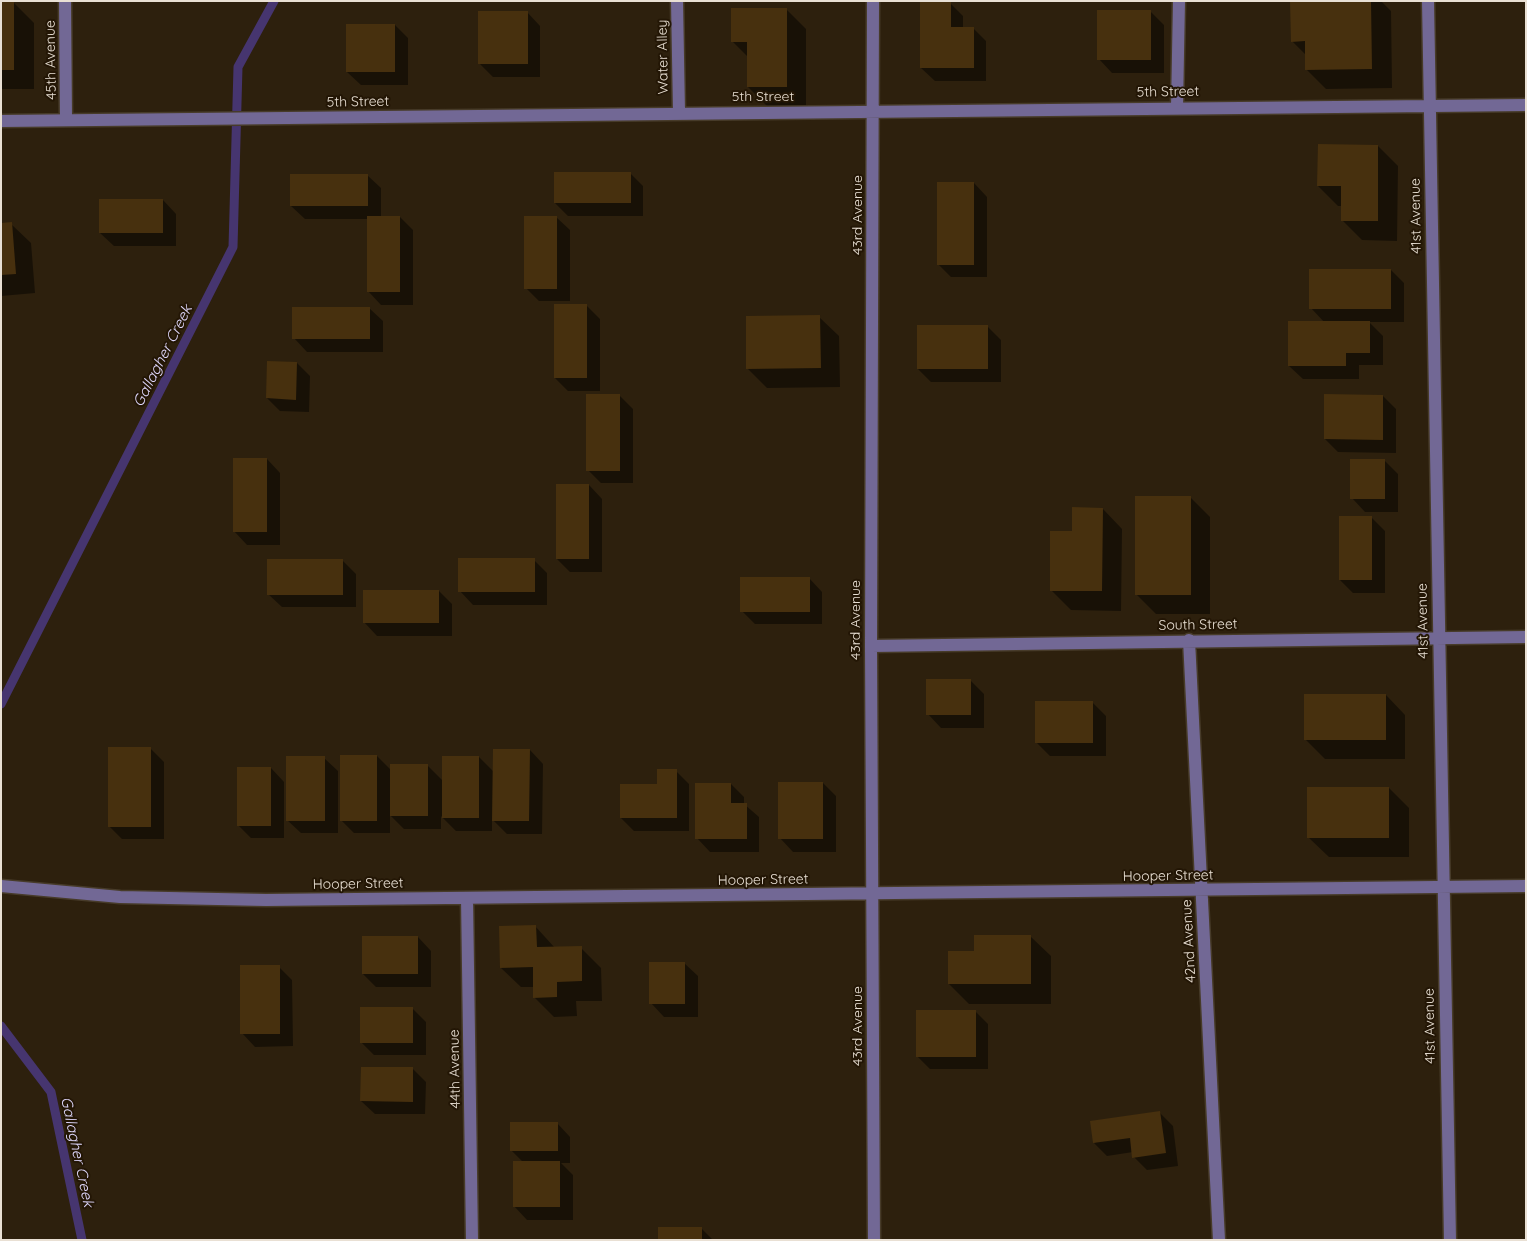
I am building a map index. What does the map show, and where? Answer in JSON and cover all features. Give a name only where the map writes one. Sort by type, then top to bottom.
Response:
[{"type":"street","name":"45th Avenue","points":[[65,1],[66,118]]},
{"type":"street","name":"Water Alley","points":[[677,1],[679,112]]},
{"type":"street","name":"43rd Avenue","points":[[873,1],[871,646],[874,1240]]},
{"type":"street","points":[[1178,106],[1179,1]]},
{"type":"street","name":"41st Avenue","points":[[1428,1],[1442,886],[1450,1240]]},
{"type":"street","name":"5th Street","points":[[1,121],[66,118],[269,119],[1178,106],[1526,105]]},
{"type":"street","name":"South Street","points":[[871,646],[1189,640],[1526,637]]},
{"type":"street","name":"42nd Avenue","points":[[1189,640],[1220,1240]]},
{"type":"street","name":"Hooper Street","points":[[1,886],[120,897],[266,900],[1526,886]]},
{"type":"street","name":"44th Avenue","points":[[467,898],[472,1240]]},
{"type":"building","points":[[1,1],[14,1],[14,70],[1,70]]},
{"type":"building","points":[[920,1],[951,1],[951,27],[974,27],[974,68],[920,68]]},
{"type":"building","points":[[1290,1],[1371,1],[1372,69],[1305,70],[1305,41],[1291,42]]},
{"type":"building","points":[[731,8],[787,8],[787,87],[747,87],[747,42],[731,42]]},
{"type":"building","points":[[1097,10],[1151,10],[1151,60],[1097,60]]},
{"type":"building","points":[[478,11],[528,11],[528,64],[478,64]]},
{"type":"building","points":[[346,24],[395,24],[395,72],[346,72]]},
{"type":"building","points":[[1318,144],[1378,145],[1378,221],[1341,221],[1341,186],[1317,186]]},
{"type":"building","points":[[554,172],[631,172],[631,203],[554,203]]},
{"type":"building","points":[[290,174],[368,174],[368,206],[290,206]]},
{"type":"building","points":[[937,182],[974,182],[974,265],[937,265]]},
{"type":"building","points":[[99,199],[163,199],[163,233],[99,233]]},
{"type":"building","points":[[367,216],[400,216],[400,292],[367,292]]},
{"type":"building","points":[[524,216],[557,216],[557,289],[524,289]]},
{"type":"building","points":[[12,222],[16,274],[1,275],[1,223]]},
{"type":"building","points":[[1309,269],[1391,269],[1391,309],[1309,309]]},
{"type":"building","points":[[554,304],[587,304],[587,378],[554,378]]},
{"type":"building","points":[[292,307],[370,307],[370,339],[292,339]]},
{"type":"building","points":[[820,315],[821,368],[746,369],[746,316]]},
{"type":"building","points":[[1288,321],[1370,321],[1370,353],[1346,353],[1346,366],[1288,366]]},
{"type":"building","points":[[917,325],[988,325],[988,369],[917,369]]},
{"type":"building","points":[[267,361],[297,362],[296,400],[266,398]]},
{"type":"building","points":[[586,394],[620,394],[620,471],[586,471]]},
{"type":"building","points":[[1324,394],[1383,395],[1383,440],[1324,439]]},
{"type":"building","points":[[233,458],[267,458],[267,532],[233,532]]},
{"type":"building","points":[[1350,459],[1385,459],[1385,499],[1350,499]]},
{"type":"building","points":[[556,484],[589,484],[589,559],[556,559]]},
{"type":"building","points":[[1135,496],[1191,496],[1191,595],[1135,595]]},
{"type":"building","points":[[1072,507],[1103,508],[1102,591],[1050,591],[1050,531],[1072,531]]},
{"type":"building","points":[[1339,516],[1372,516],[1372,580],[1339,580]]},
{"type":"building","points":[[458,558],[535,558],[535,592],[458,592]]},
{"type":"building","points":[[267,559],[343,559],[343,595],[267,595]]},
{"type":"building","points":[[740,577],[810,577],[810,612],[740,612]]},
{"type":"building","points":[[363,590],[439,590],[439,623],[363,623]]},
{"type":"building","points":[[926,679],[971,679],[971,715],[926,715]]},
{"type":"building","points":[[1304,694],[1386,694],[1386,740],[1304,740]]},
{"type":"building","points":[[1035,701],[1093,701],[1093,743],[1035,743]]},
{"type":"building","points":[[108,747],[151,747],[151,827],[108,827]]},
{"type":"building","points":[[493,749],[530,749],[529,821],[492,821]]},
{"type":"building","points":[[340,755],[377,755],[377,821],[340,821]]},
{"type":"building","points":[[286,756],[325,756],[325,821],[286,821]]},
{"type":"building","points":[[442,756],[479,756],[479,818],[442,818]]},
{"type":"building","points":[[390,764],[428,764],[428,816],[390,816]]},
{"type":"building","points":[[237,767],[271,767],[271,826],[237,826]]},
{"type":"building","points":[[657,769],[677,769],[677,818],[620,818],[620,784],[657,784]]},
{"type":"building","points":[[778,782],[823,782],[823,839],[778,839]]},
{"type":"building","points":[[695,783],[731,783],[731,803],[747,803],[747,839],[695,839]]},
{"type":"building","points":[[1307,787],[1389,787],[1389,838],[1307,838]]},
{"type":"building","points":[[536,925],[537,947],[582,946],[582,981],[557,982],[557,997],[533,998],[533,967],[500,968],[499,926]]},
{"type":"building","points":[[974,935],[1031,935],[1031,984],[948,984],[948,951],[974,951]]},
{"type":"building","points":[[362,936],[418,936],[418,974],[362,974]]},
{"type":"building","points":[[649,962],[685,962],[685,1004],[649,1004]]},
{"type":"building","points":[[240,965],[280,965],[280,1034],[240,1034]]},
{"type":"building","points":[[360,1007],[413,1007],[413,1043],[360,1043]]},
{"type":"building","points":[[916,1010],[976,1010],[976,1057],[916,1057]]},
{"type":"building","points":[[361,1067],[413,1067],[413,1102],[360,1101]]},
{"type":"building","points":[[1160,1111],[1166,1153],[1132,1158],[1130,1138],[1093,1143],[1090,1121]]},
{"type":"building","points":[[510,1122],[558,1122],[558,1151],[510,1151]]},
{"type":"building","points":[[513,1161],[560,1161],[560,1207],[513,1207]]},
{"type":"building","points":[[658,1227],[702,1227],[702,1240],[658,1240]]},
{"type":"waterway","name":"Gallagher Creek","points":[[1,704],[233,247],[238,67],[274,1]]},
{"type":"waterway","name":"Gallagher Creek","points":[[1,1026],[51,1092],[82,1240]]}]
